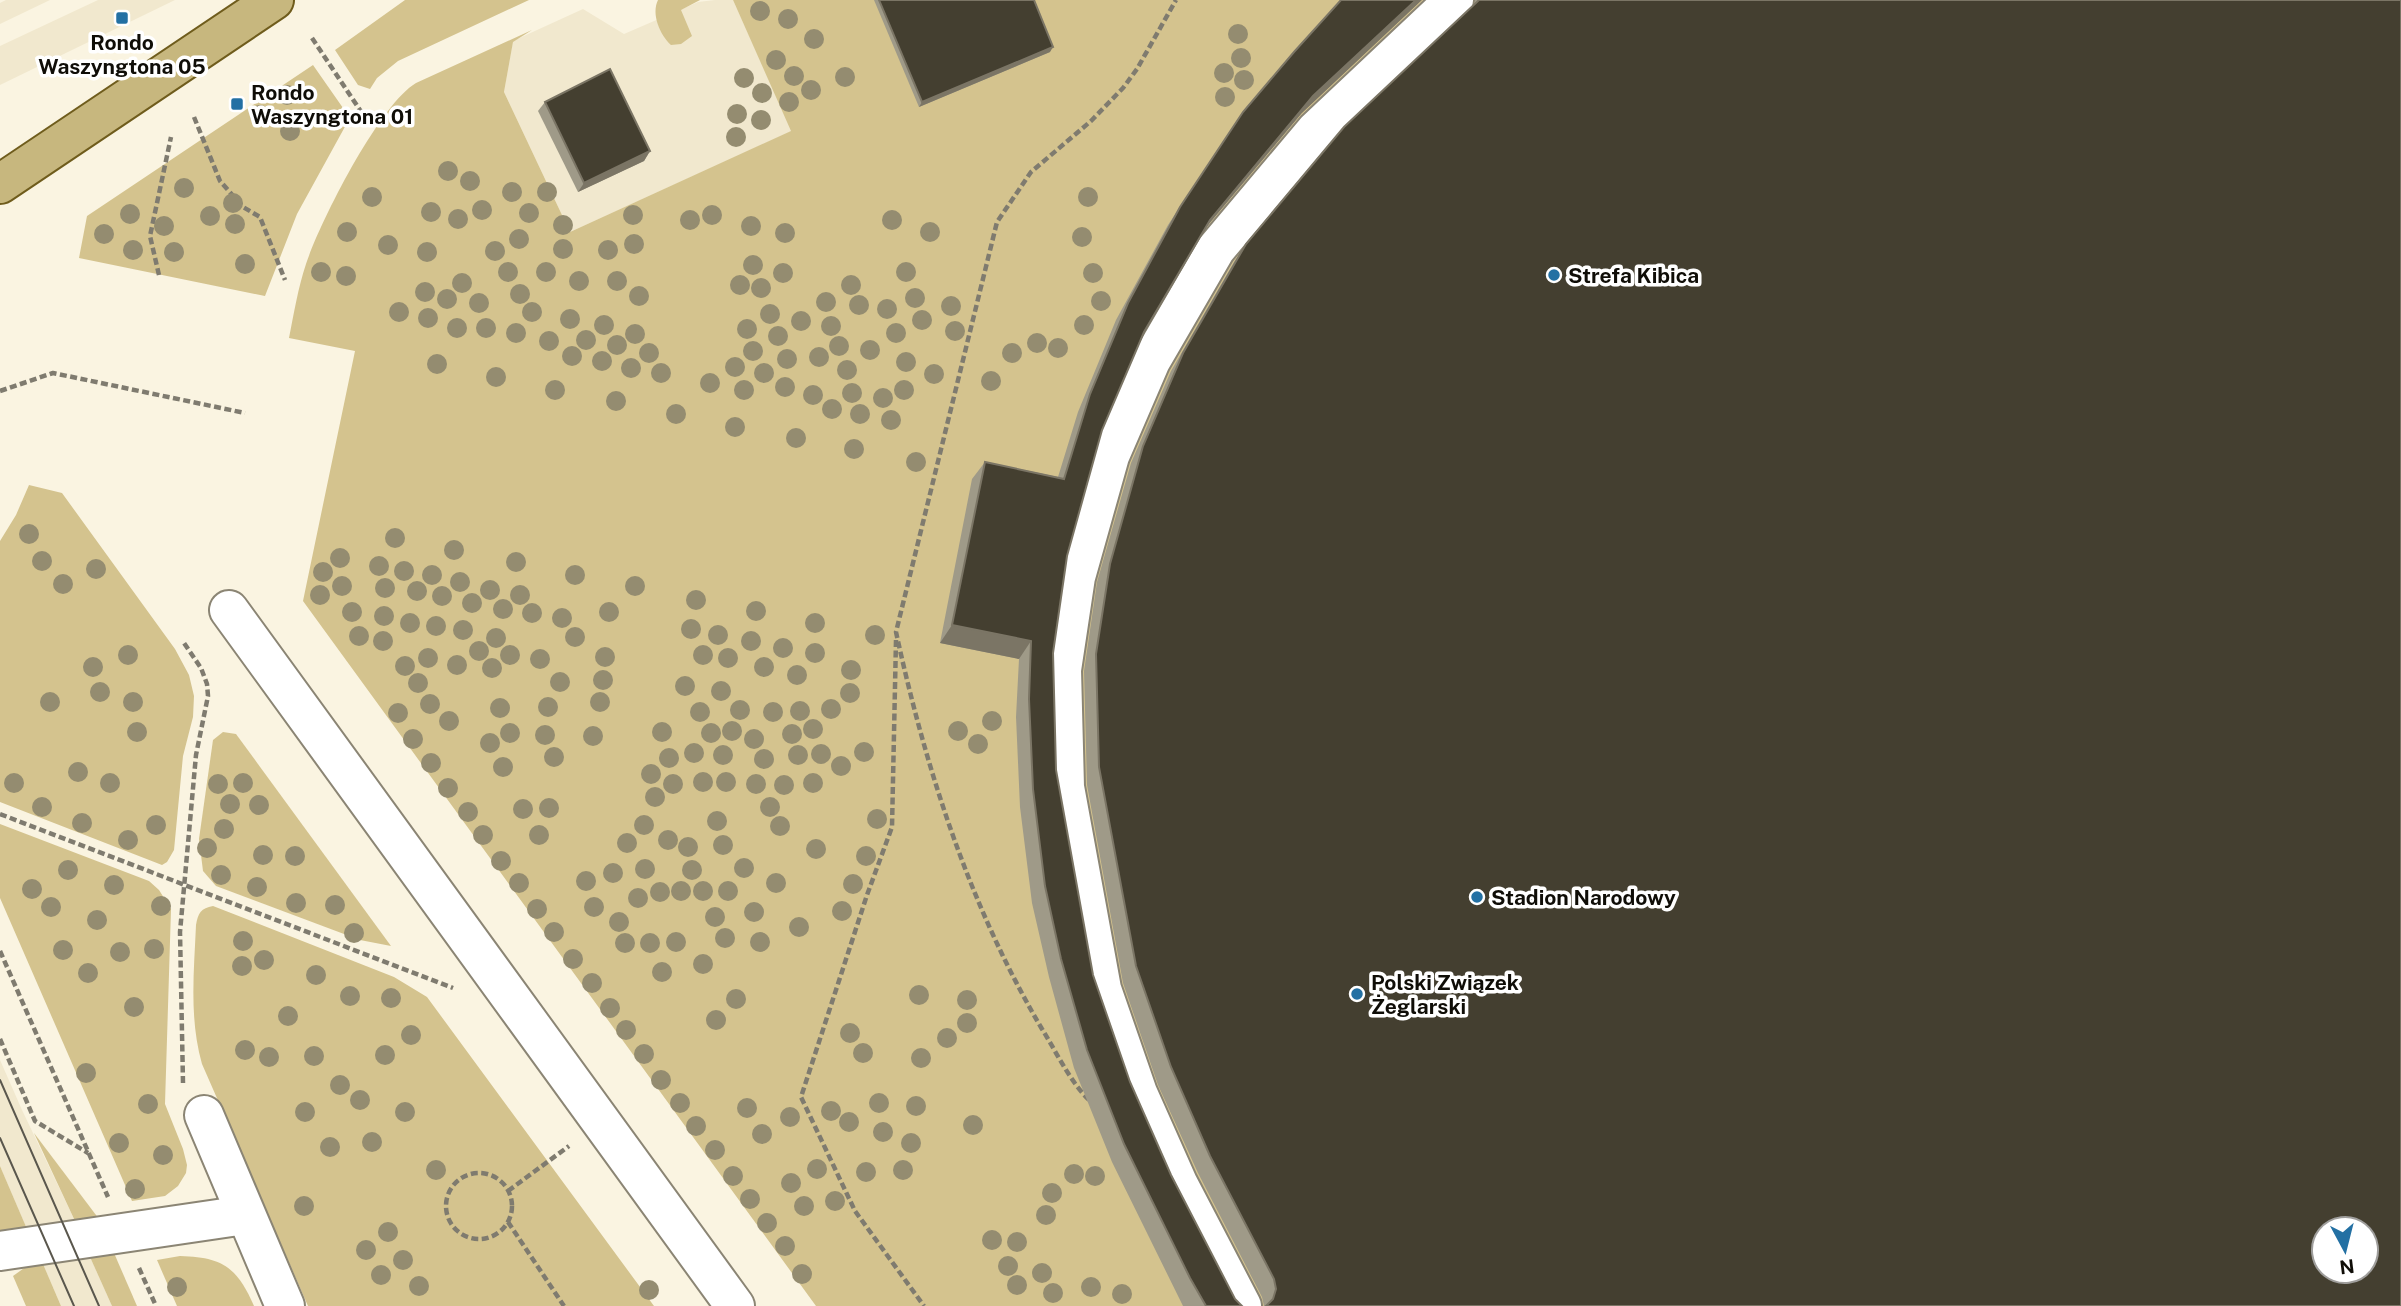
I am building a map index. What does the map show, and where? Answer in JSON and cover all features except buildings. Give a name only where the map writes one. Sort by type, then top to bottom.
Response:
[{"type":"main road","points":[[0,184],[274,0]]},
{"type":"street","points":[[1242,1306],[1178,1183],[1138,1093],[1102,989],[1065,787],[1062,670],[1076,577],[1106,466],[1119,435],[1151,361],[1216,250],[1316,130],[1454,0]]},
{"type":"street","points":[[229,610],[736,1306]]},
{"type":"street","points":[[204,1115],[285,1306]]},
{"type":"street","points":[[0,1251],[245,1215]]},
{"type":"path","points":[[923,1306],[855,1211],[801,1097],[892,827],[896,632],[997,222],[1031,172],[1091,121],[1124,88],[1176,0]]},
{"type":"path","points":[[312,38],[366,119]]},
{"type":"path","points":[[194,117],[220,181],[243,207],[260,217],[285,280]]},
{"type":"path","points":[[159,275],[150,236],[170,137]]},
{"type":"path","points":[[0,391],[54,373],[245,413]]},
{"type":"path","points":[[896,632],[911,700],[941,801],[983,915],[1022,996],[1074,1083],[1086,1097]]},
{"type":"path","points":[[183,1084],[180,932],[196,755],[208,707],[207,684],[201,668],[184,643]]},
{"type":"path","points":[[0,814],[459,990]]},
{"type":"path","points":[[0,951],[113,1209]]},
{"type":"path","points":[[0,1039],[35,1121],[88,1153]]},
{"type":"path","points":[[508,1191],[573,1144]]},
{"type":"path","points":[[482,1173],[493,1176],[502,1182],[508,1191],[511,1212],[508,1222],[492,1236],[471,1237],[461,1234],[448,1217],[446,1207],[453,1186],[461,1178],[482,1173]]},
{"type":"path","points":[[508,1222],[564,1306]]},
{"type":"path","points":[[138,1265],[156,1306]]},
{"type":"shaded area","points":[[6,0],[50,0],[0,24],[0,3]]},
{"type":"shaded area","points":[[98,0],[175,0],[0,85],[0,46]]},
{"type":"shaded area","points":[[405,0],[529,0],[398,61],[377,78],[370,89],[358,85],[335,50]]},
{"type":"shaded area","points":[[658,0],[700,0],[681,10],[692,36],[681,44],[671,45],[663,36],[656,18]]},
{"type":"shaded area","points":[[733,0],[792,131],[570,232],[504,92],[513,41],[583,9],[624,34],[698,2]]},
{"type":"shaded area","name":"Stadion Narodowy","points":[[733,0],[2401,0],[2401,1306],[816,1306],[303,601],[355,351],[289,338],[301,282],[313,245],[352,166],[385,115],[401,95],[416,83],[532,30],[513,42],[504,92],[570,232],[791,131]]},
{"type":"shaded area","points":[[313,65],[343,108],[347,123],[297,214],[265,296],[79,258],[87,216]]},
{"type":"shaded area","points":[[29,485],[62,493],[175,649],[189,675],[194,696],[193,717],[183,756],[174,850],[162,865],[0,802],[0,541],[16,515]]},
{"type":"shaded area","points":[[223,732],[236,734],[391,946],[360,940],[216,886],[203,871],[199,839],[213,740]]},
{"type":"shaded area","points":[[0,824],[149,881],[159,890],[171,909],[165,1104],[187,1165],[186,1173],[178,1186],[165,1196],[132,1201],[0,898]]},
{"type":"shaded area","points":[[213,906],[394,977],[427,997],[654,1306],[308,1306],[202,1064],[194,1012],[196,925],[201,912]]},
{"type":"shaded area","points":[[0,1060],[75,1221],[27,1229],[0,1166]]},
{"type":"shaded area","points":[[34,1133],[99,1219],[75,1221]]},
{"type":"shaded area","points":[[0,1166],[27,1229],[0,1232]]},
{"type":"shaded area","points":[[114,1253],[137,1306],[112,1306],[90,1257]]},
{"type":"shaded area","points":[[180,1256],[207,1259],[226,1267],[241,1282],[254,1306],[177,1306],[157,1260]]},
{"type":"shaded area","points":[[90,1257],[112,1306],[61,1306],[43,1264]]},
{"type":"shaded area","points":[[43,1264],[61,1306],[26,1306],[13,1276],[27,1266]]},
{"type":"tram line","points":[[0,1080],[99,1306]]},
{"type":"tram line","points":[[0,1138],[74,1306]]},
{"type":"place","name":"Rondo Waszyngtona 05","points":[[122,18]]},
{"type":"place","name":"Rondo Waszyngtona 01","points":[[237,104]]},
{"type":"place","name":"Strefa Kibica","points":[[1554,275]]},
{"type":"place","name":"Stadion Narodowy","points":[[1477,897]]},
{"type":"place","name":"Polski Związek Żeglarski","points":[[1357,994]]}]
